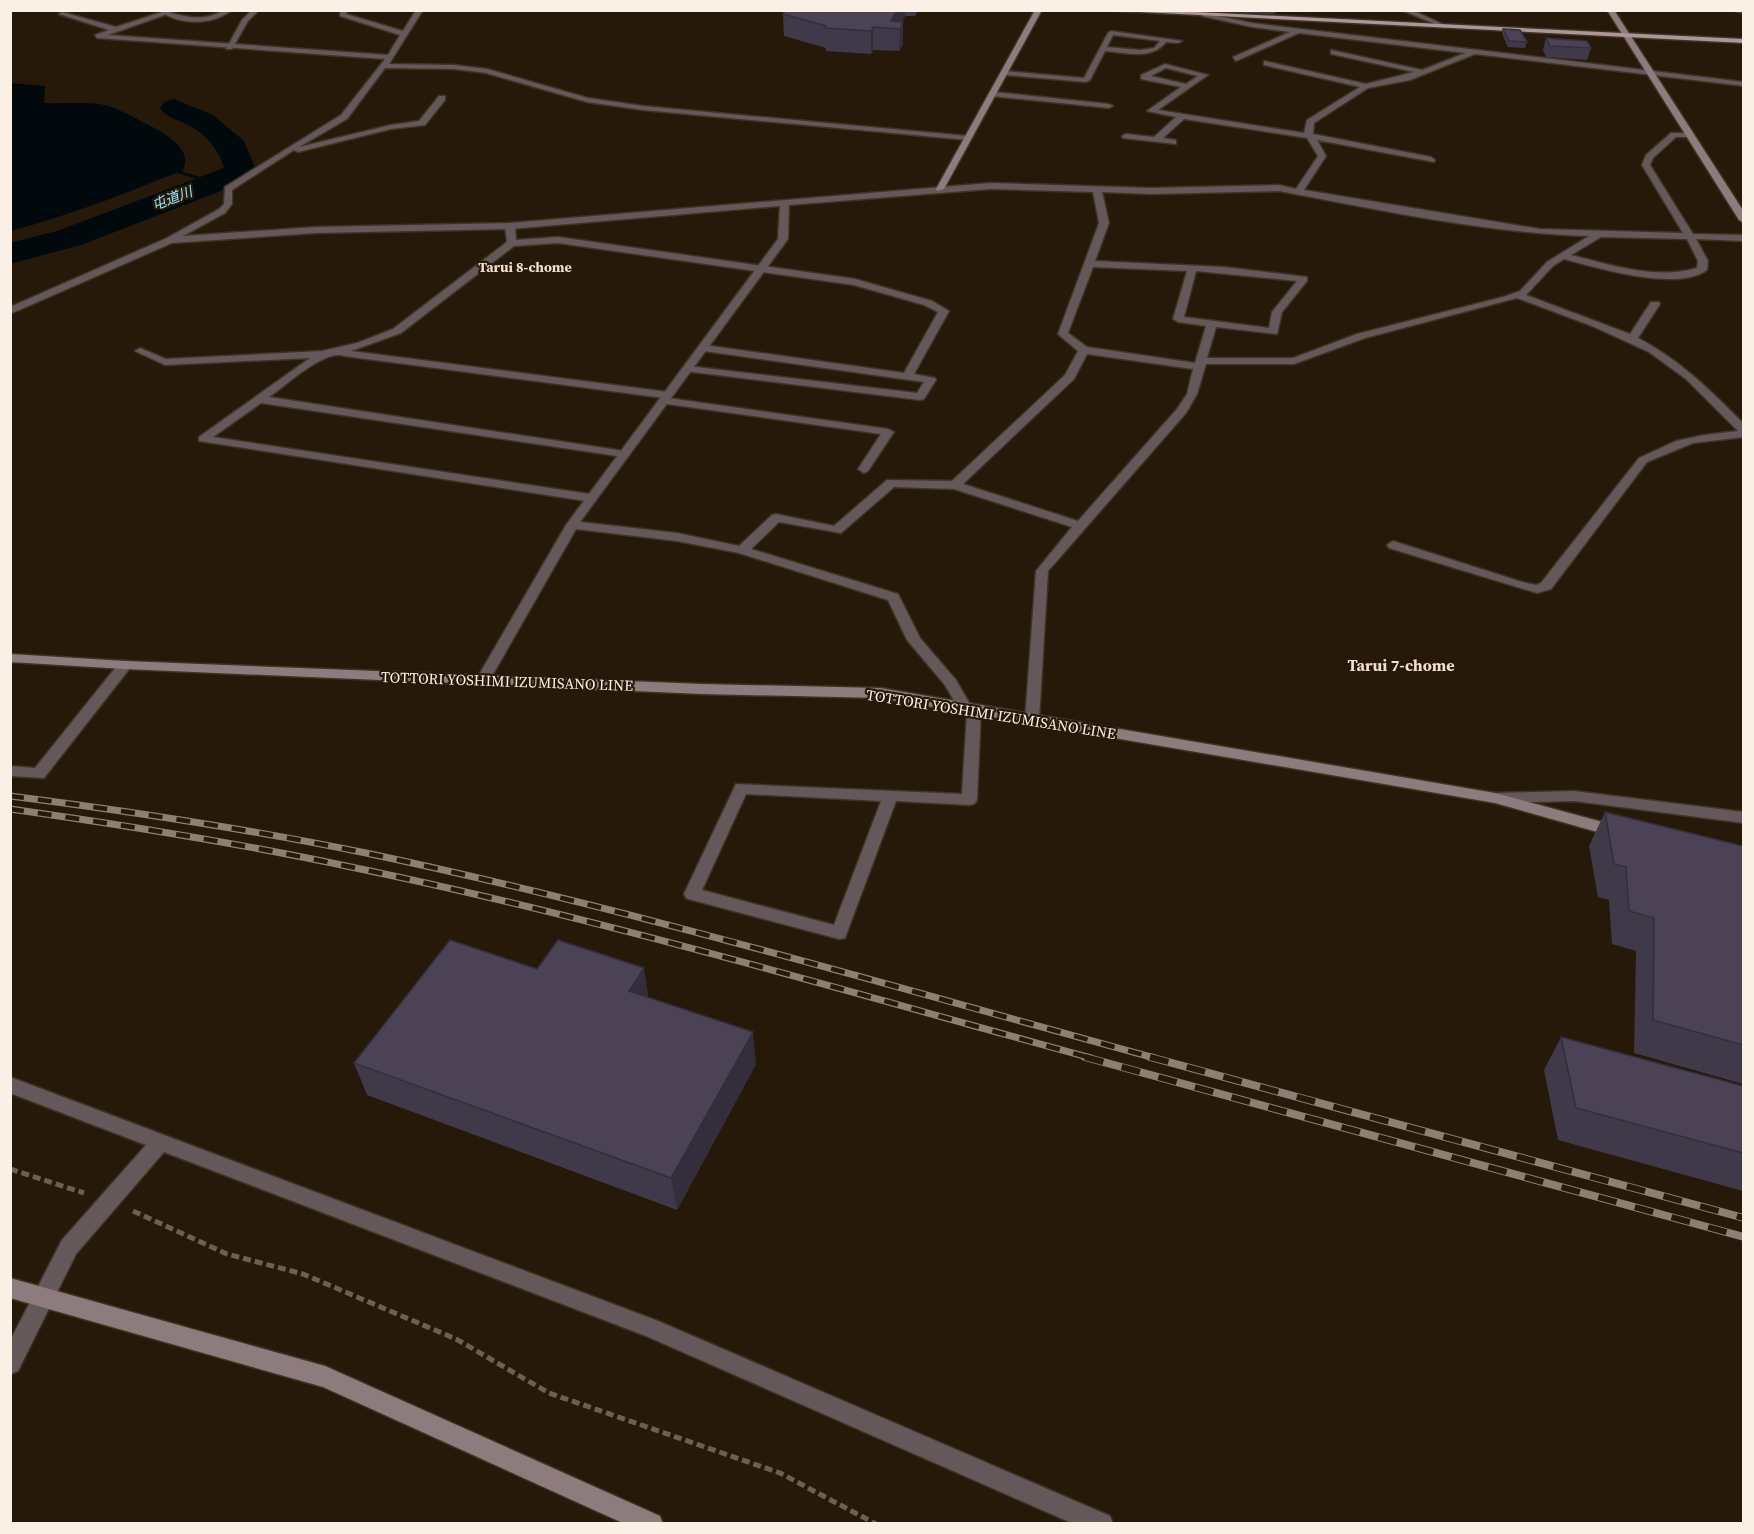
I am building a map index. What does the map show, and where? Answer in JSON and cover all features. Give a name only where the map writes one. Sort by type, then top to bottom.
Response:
[{"type":"main road","points":[[1104,10],[1743,41]]},
{"type":"street","points":[[176,10],[97,36],[390,57]]},
{"type":"street","points":[[166,14],[192,20],[216,19],[229,10]]},
{"type":"street","points":[[250,10],[264,10]]},
{"type":"street","points":[[345,10],[342,15],[404,34]]},
{"type":"street","points":[[10,311],[170,240],[222,211],[228,204],[228,189],[344,117],[390,57],[420,10]]},
{"type":"street","points":[[940,189],[1039,10]]},
{"type":"street","points":[[1405,10],[1446,27]]},
{"type":"street","points":[[1610,10],[1743,220]]},
{"type":"street","points":[[229,47],[245,20],[255,11]]},
{"type":"street","points":[[62,14],[117,30]]},
{"type":"street","points":[[1204,15],[1299,30],[1743,84]]},
{"type":"street","points":[[1236,59],[1299,30]]},
{"type":"street","points":[[1005,73],[1086,80],[1111,33],[1178,41]]},
{"type":"street","points":[[1102,49],[1140,52],[1156,50],[1166,39]]},
{"type":"street","points":[[1298,192],[1322,156],[1308,132],[1310,122],[1366,86],[1407,78],[1475,51]]},
{"type":"street","points":[[1335,52],[1422,72]]},
{"type":"street","points":[[1267,63],[1366,86]]},
{"type":"street","points":[[383,66],[454,66],[487,71],[587,100],[643,108],[969,138]]},
{"type":"street","points":[[1185,86],[1144,77],[1165,66],[1204,75],[1151,111],[1310,136],[1431,160]]},
{"type":"street","points":[[994,94],[1109,106]]},
{"type":"street","points":[[281,154],[422,123],[442,98]]},
{"type":"street","points":[[1156,140],[1182,116]]},
{"type":"street","points":[[1563,256],[1632,271],[1674,276],[1692,274],[1702,270],[1703,261],[1646,165],[1649,158],[1674,135],[1688,135]]},
{"type":"street","points":[[1126,136],[1173,142]]},
{"type":"street","points":[[170,240],[316,230],[510,226],[940,189],[1025,186],[1151,191],[1280,188],[1511,229],[1570,235],[1689,235],[1743,238]]},
{"type":"street","points":[[1097,189],[1104,223],[1063,334],[1084,350],[1200,364],[1294,361],[1361,336],[1517,295],[1523,292],[1546,268],[1599,234]]},
{"type":"street","points":[[483,680],[572,525],[783,240],[785,203]]},
{"type":"street","points":[[510,226],[512,243]]},
{"type":"street","points":[[140,351],[165,362],[322,354],[335,351],[385,337],[397,331],[512,243],[558,240],[855,282],[928,303],[944,311],[908,376]]},
{"type":"street","points":[[1089,264],[1279,274],[1304,279],[1277,312],[1273,332],[1178,319],[1192,270]]},
{"type":"street","points":[[1517,295],[1630,340],[1669,360],[1689,375],[1743,433]]},
{"type":"street","points":[[1630,340],[1655,304]]},
{"type":"street","points":[[1032,720],[1042,572],[1182,411],[1192,394],[1211,325]]},
{"type":"street","points":[[688,369],[920,397],[931,380],[704,348]]},
{"type":"street","points":[[955,485],[1070,377],[1084,350]]},
{"type":"street","points":[[335,351],[888,432],[864,469]]},
{"type":"street","points":[[322,354],[203,439],[592,498]]},
{"type":"street","points":[[258,399],[624,454]]},
{"type":"street","points":[[1393,545],[1537,589],[1546,586],[1643,460],[1663,449],[1694,438],[1743,433]]},
{"type":"street","points":[[742,550],[776,518],[837,530],[891,483],[955,485],[1080,526]]},
{"type":"street","points":[[572,525],[677,537],[742,550],[893,597],[914,640],[970,709],[969,800],[741,788],[692,894],[839,933],[890,796]]},
{"type":"street","name":"TOTTORI YOSHIMI IZUMISANO LINE","points":[[10,658],[483,680],[880,693],[1496,798],[1629,835]]},
{"type":"street","points":[[10,771],[39,774],[125,665]]},
{"type":"street","points":[[1496,798],[1574,796],[1743,818]]},
{"type":"street","points":[[10,1085],[651,1328],[1102,1524]]},
{"type":"street","points":[[10,1364],[69,1247],[161,1142]]},
{"type":"street","points":[[10,1288],[325,1377],[652,1524]]},
{"type":"path","points":[[10,1169],[109,1201],[227,1254],[303,1274],[456,1339],[549,1393],[780,1473],[876,1524]]},
{"type":"shaded area","points":[[11,83],[45,86],[44,103],[102,104],[126,113],[161,132],[178,145],[185,161],[183,170],[98,203],[11,231]]},
{"type":"building","points":[[785,10],[897,10],[891,21],[903,22],[900,29],[873,27],[871,31],[825,28],[826,26],[783,14]]},
{"type":"building","points":[[1503,29],[1520,30],[1527,42],[1509,41]]},
{"type":"building","points":[[1546,38],[1587,41],[1591,48],[1550,46]]},
{"type":"building","points":[[1605,812],[1743,846],[1743,1045],[1653,1020],[1654,918],[1629,911],[1626,867],[1614,864]]},
{"type":"building","points":[[450,940],[537,969],[558,940],[644,968],[629,991],[753,1032],[671,1178],[354,1063]]},
{"type":"building","points":[[1561,1037],[1743,1086],[1743,1153],[1576,1108]]},
{"type":"waterway","name":"屯道川","points":[[10,254],[69,238],[241,172],[233,147],[203,121],[174,108]]},
{"type":"waterway","points":[[179,172],[212,182]]},
{"type":"railway","points":[[10,796],[144,814],[277,836],[466,875],[762,950],[1155,1058]]},
{"type":"railway","points":[[10,809],[224,842],[444,887],[722,956],[1091,1058]]},
{"type":"railway","points":[[1085,1057],[1744,1237]]},
{"type":"railway","points":[[1150,1057],[1744,1218]]},
{"type":"district","name":"Tarui 8-chome","points":[[525,267]]},
{"type":"district","name":"Tarui 7-chome","points":[[1401,665]]}]
